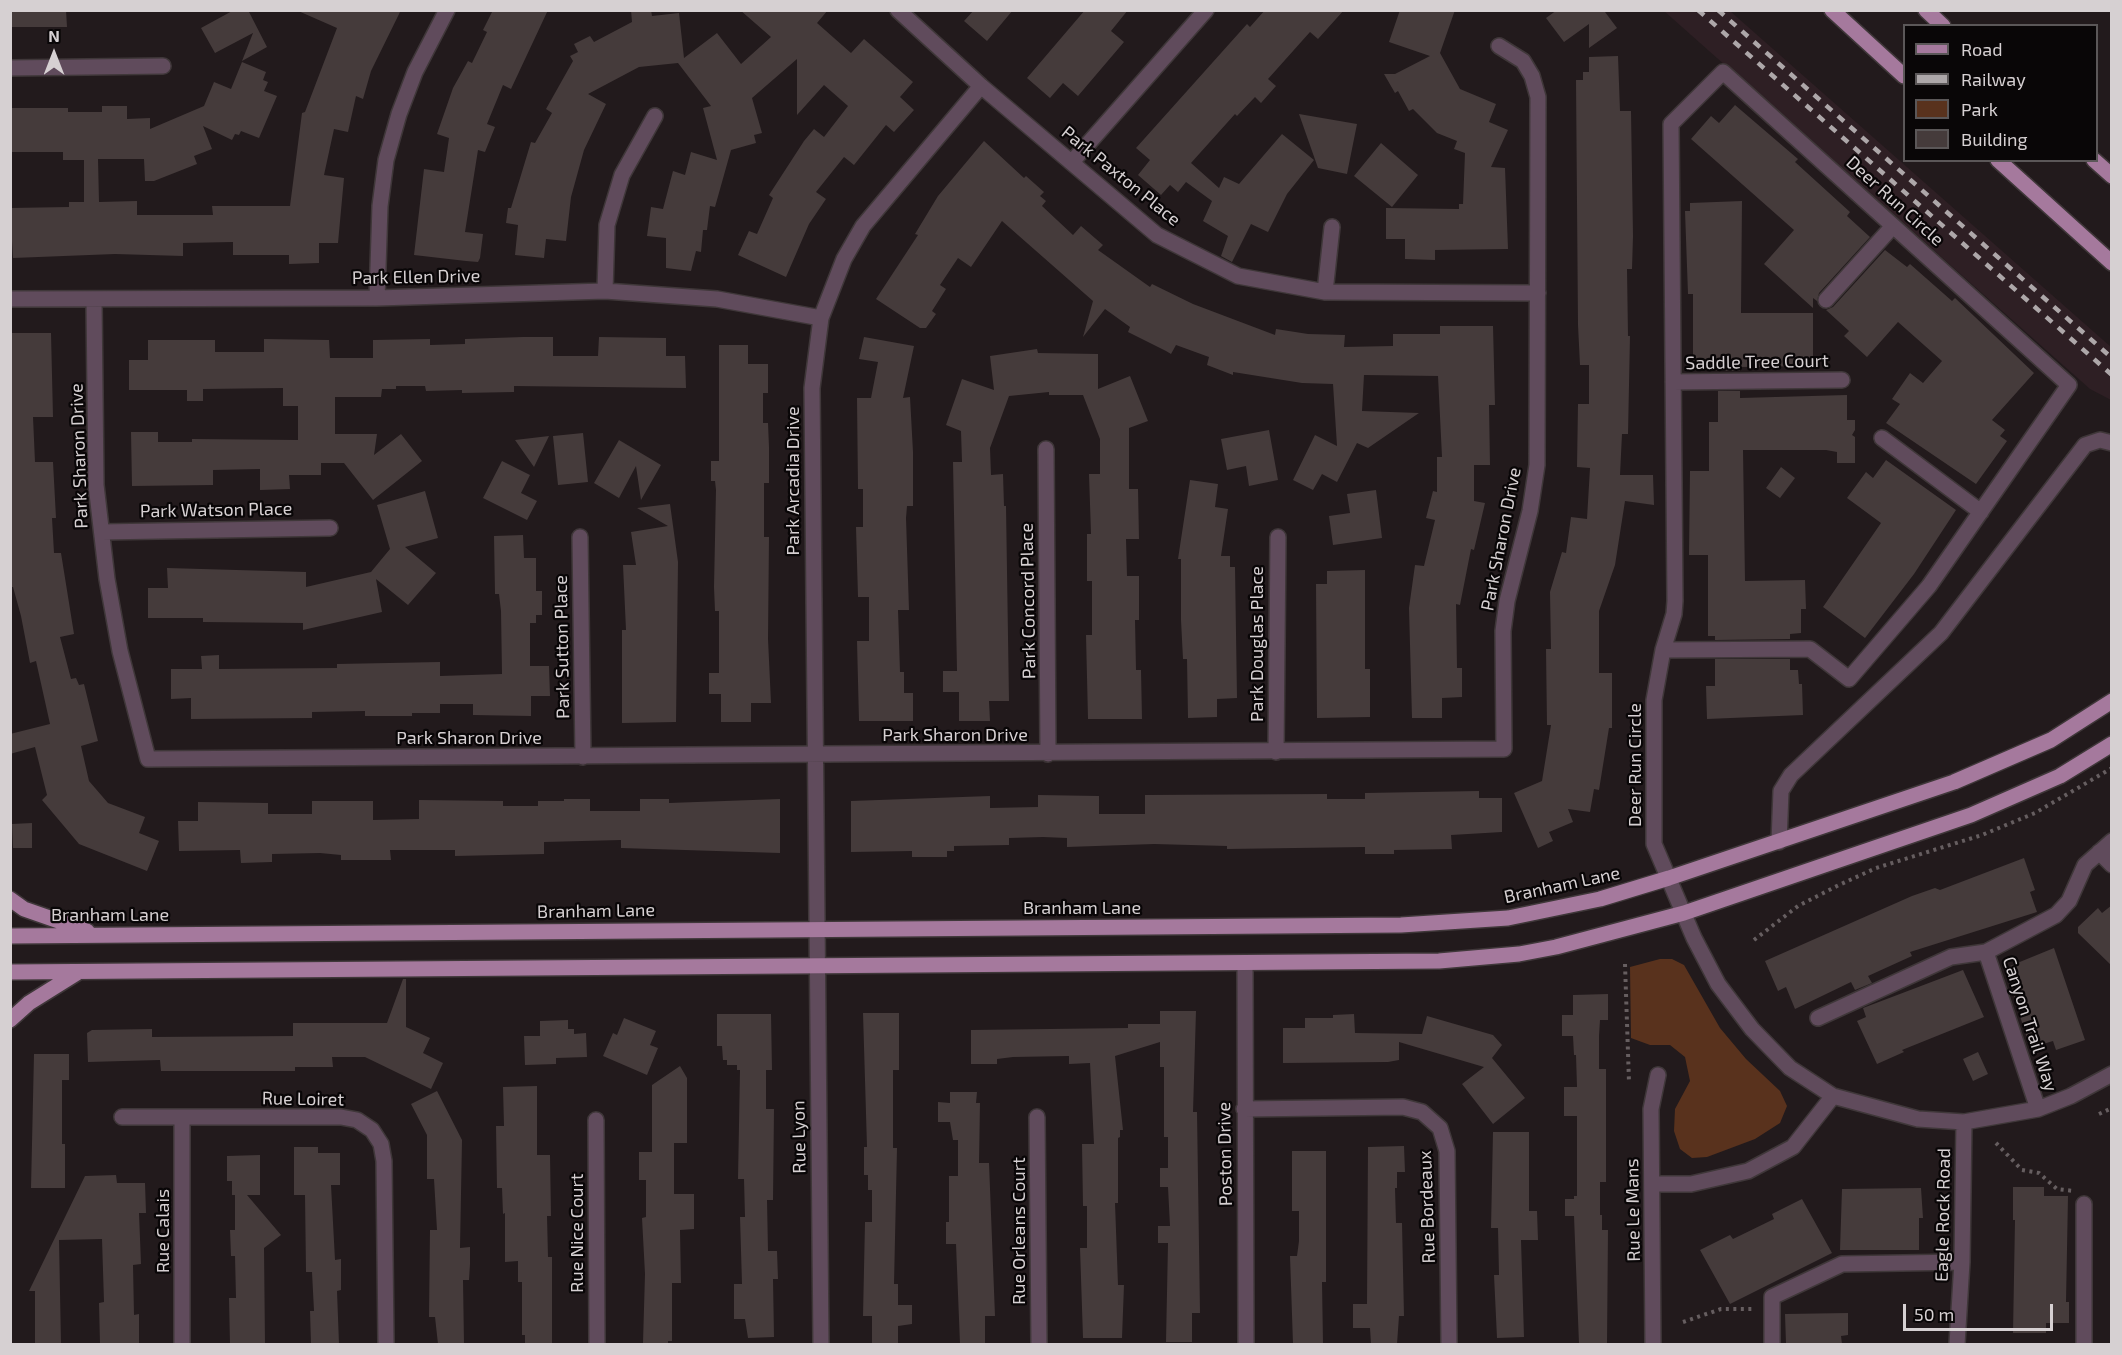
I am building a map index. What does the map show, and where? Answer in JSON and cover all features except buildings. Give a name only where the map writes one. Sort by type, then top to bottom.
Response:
[{"type":"main road","points":[[1832,10],[1903,74]]},
{"type":"main road","points":[[1926,10],[1941,24]]},
{"type":"main road","points":[[2000,162],[2112,263]]},
{"type":"main road","points":[[2096,162],[2112,176]]},
{"type":"main road","name":"Branham Lane","points":[[10,936],[1401,925],[1508,918],[1600,899],[1669,878],[1954,782],[2051,740],[2112,701]]},
{"type":"main road","points":[[10,972],[1439,961],[1519,954],[1556,947],[1684,913],[1971,816],[2060,776],[2112,744]]},
{"type":"main road","points":[[10,899],[24,909],[95,935]]},
{"type":"main road","points":[[10,1020],[29,1003],[78,973]]},
{"type":"street","points":[[377,298],[380,206],[386,160],[399,114],[415,72],[447,10]]},
{"type":"street","name":"Park Paxton Place","points":[[898,10],[981,86],[1157,235],[1238,276],[1325,292],[1539,293]]},
{"type":"street","points":[[1072,162],[1206,10]]},
{"type":"street","name":"Park Sharon Drive","points":[[94,300],[96,485],[106,579],[120,651],[148,759],[815,756],[1504,749],[1503,631],[1507,601],[1530,511],[1537,465],[1538,97],[1532,76],[1522,61],[1499,46]]},
{"type":"street","points":[[10,68],[163,66]]},
{"type":"street","name":"Deer Run Circle","points":[[1663,650],[1810,649],[1849,679],[1929,586],[2069,386],[1723,72],[1671,124],[1676,601],[1663,650],[1654,700],[1654,844],[1718,984],[1752,1029],[1790,1068],[1833,1096],[1918,1119],[1964,1122],[2037,1109],[2070,1096],[2112,1074]]},
{"type":"street","name":"Park Arcadia Drive","points":[[816,928],[812,388],[820,318],[844,259],[863,226],[981,86]]},
{"type":"street","points":[[605,291],[607,225],[622,175],[655,116]]},
{"type":"street","points":[[1826,300],[1893,226]]},
{"type":"street","points":[[1325,292],[1332,227]]},
{"type":"street","name":"Park Ellen Drive","points":[[10,299],[377,298],[605,291],[717,299],[820,318]]},
{"type":"street","name":"Saddle Tree Court","points":[[1672,382],[1842,380]]},
{"type":"street","points":[[1882,438],[1981,512]]},
{"type":"street","points":[[1779,842],[1781,791],[1791,775],[1941,633],[2085,445],[2100,440],[2112,443]]},
{"type":"street","name":"Park Concord Place","points":[[1046,449],[1048,754]]},
{"type":"street","name":"Park Watson Place","points":[[102,532],[330,528]]},
{"type":"street","name":"Park Sutton Place","points":[[580,537],[583,757]]},
{"type":"street","name":"Park Douglas Place","points":[[1276,752],[1278,537]]},
{"type":"street","points":[[1818,1017],[1951,957],[1986,952],[2056,915],[2069,901],[2085,865],[2112,841]]},
{"type":"street","points":[[2099,852],[2112,866]]},
{"type":"street","name":"Rue Lyon","points":[[816,928],[820,1344]]},
{"type":"street","name":"Canyon Trail Way","points":[[1986,952],[2037,1109]]},
{"type":"street","name":"Poston Drive","points":[[1245,963],[1246,1344]]},
{"type":"street","name":"Rue Le Mans","points":[[1653,1344],[1651,1109],[1658,1075]]},
{"type":"street","points":[[1652,1184],[1691,1184],[1748,1171],[1792,1147],[1833,1096]]},
{"type":"street","name":"Rue Bordeaux","points":[[1244,1109],[1403,1107],[1422,1112],[1440,1128],[1447,1151],[1449,1344]]},
{"type":"street","name":"Rue Loiret","points":[[122,1117],[341,1117],[357,1120],[372,1130],[381,1144],[384,1161],[386,1344]]},
{"type":"street","name":"Rue Calais","points":[[182,1117],[182,1344]]},
{"type":"street","name":"Rue Orleans Court","points":[[1037,1117],[1039,1344]]},
{"type":"street","name":"Rue Nice Court","points":[[596,1120],[597,1344]]},
{"type":"street","name":"Eagle Rock Road","points":[[1957,1344],[1962,1262],[1964,1122]]},
{"type":"street","points":[[2084,1204],[2084,1344]]},
{"type":"street","points":[[1773,1344],[1772,1297],[1842,1264],[1962,1262]]},
{"type":"path","points":[[1754,940],[1798,906],[1839,885],[1876,868],[1982,835],[2035,813],[2112,768]]},
{"type":"path","points":[[1625,964],[1629,1082]]},
{"type":"path","points":[[2099,1114],[2112,1108]]},
{"type":"path","points":[[1996,1143],[2022,1170],[2039,1173],[2057,1189],[2086,1193],[2084,1204]]},
{"type":"path","points":[[1683,1322],[1721,1309],[1772,1309]]},
{"type":"shaded area","points":[[1664,11],[1730,11],[2111,347],[2111,400],[2090,389]]},
{"type":"green space","points":[[1660,959],[1672,959],[1684,965],[1720,1028],[1746,1059],[1780,1091],[1787,1106],[1780,1123],[1755,1139],[1707,1157],[1692,1158],[1680,1149],[1674,1131],[1675,1109],[1690,1081],[1685,1057],[1670,1045],[1650,1045],[1631,1038],[1630,967]]},
{"type":"railway","points":[[1698,10],[2112,375]]},
{"type":"railway","points":[[1718,10],[2112,358]]}]
